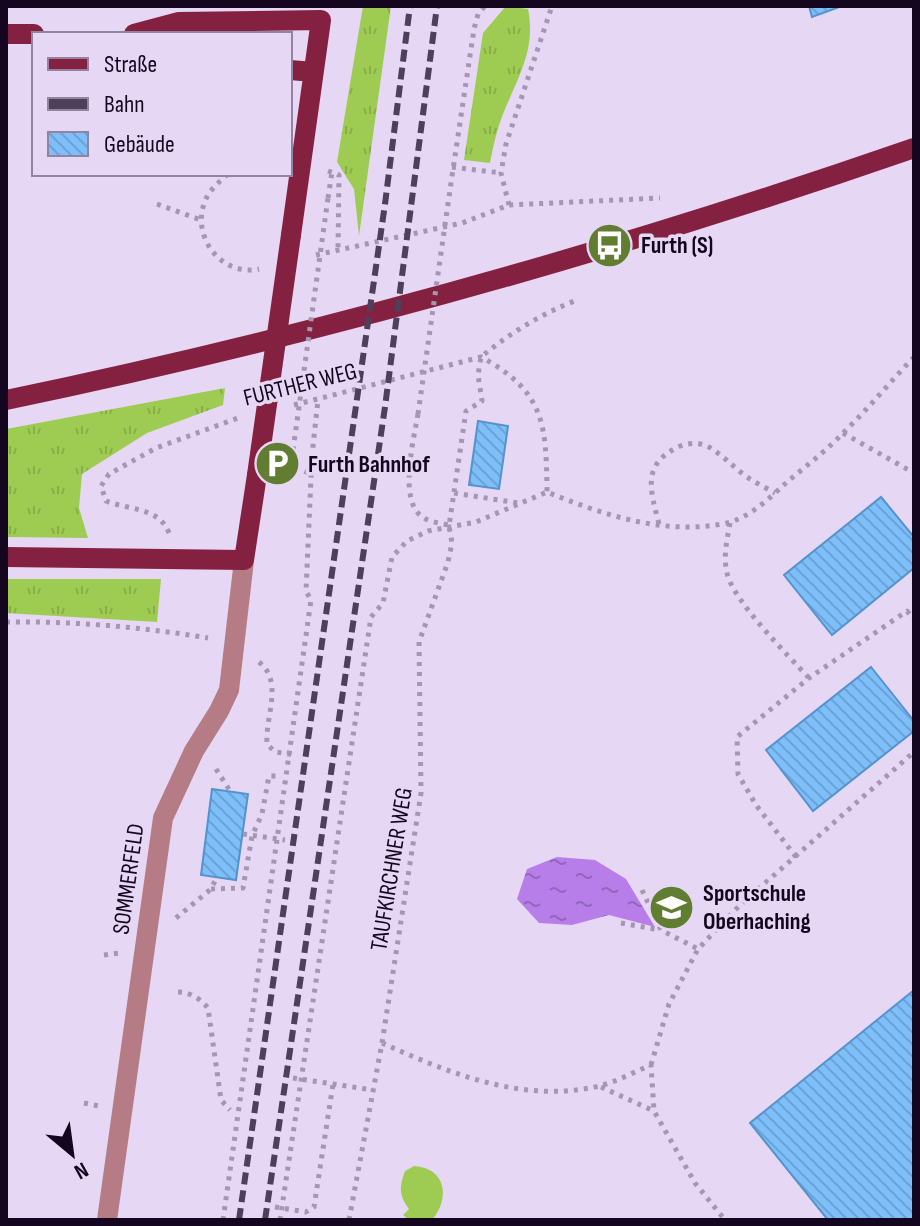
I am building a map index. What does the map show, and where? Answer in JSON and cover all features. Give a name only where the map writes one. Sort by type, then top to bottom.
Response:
[{"type":"main road","points":[[6,557],[244,560],[322,13],[179,22],[142,32]]},
{"type":"main road","points":[[6,34],[32,34]]},
{"type":"main road","points":[[292,70],[313,72]]},
{"type":"main road","points":[[6,400],[325,327],[720,212],[914,148]]},
{"type":"street","name":"SOMMERFELD","points":[[107,1220],[163,818],[194,751],[229,690],[244,560]]},
{"type":"path","points":[[449,526],[423,518],[414,508],[409,494],[409,471],[474,29],[478,14],[485,6]]},
{"type":"path","points":[[509,205],[501,173],[506,144],[552,6]]},
{"type":"path","points":[[452,167],[501,173]]},
{"type":"path","points":[[311,474],[291,465],[332,172]]},
{"type":"path","points":[[226,176],[211,191],[204,204],[201,220],[210,246],[221,262],[231,268],[266,267]]},
{"type":"path","points":[[338,250],[340,193]]},
{"type":"path","points":[[309,257],[462,223],[509,205],[660,198]]},
{"type":"path","points":[[157,204],[201,220]]},
{"type":"path","points":[[547,492],[545,437],[539,412],[522,388],[500,368],[481,357],[505,338],[552,310],[577,300]]},
{"type":"path","name":"FURTHER WEG","points":[[288,406],[481,357]]},
{"type":"path","name":"TAUFKIRCHNER WEG","points":[[349,1220],[382,1043],[422,785],[419,642],[448,562],[452,543],[449,526],[466,411],[482,401],[478,375],[481,357]]},
{"type":"path","points":[[280,1220],[278,1208],[301,1079],[371,617],[383,603],[395,551],[415,536],[476,522],[547,492],[620,519],[696,526],[730,523],[775,493],[843,433],[914,357]]},
{"type":"path","points":[[223,1220],[311,600],[306,591],[318,400]]},
{"type":"path","name":"FURTHER WEG","points":[[177,561],[167,527],[150,511],[126,509],[106,501],[101,486],[109,474],[156,448],[244,417]]},
{"type":"path","points":[[843,433],[914,473]]},
{"type":"path","points":[[659,524],[651,494],[652,470],[663,455],[682,445],[703,444],[747,477],[775,493]]},
{"type":"path","points":[[454,493],[519,504]]},
{"type":"path","points":[[730,523],[724,558],[736,594],[809,678]]},
{"type":"path","points":[[796,857],[756,805],[738,774],[737,737],[809,678],[907,611],[914,619]]},
{"type":"path","points":[[6,622],[163,631]]},
{"type":"path","points":[[254,658],[269,669],[273,683],[267,744],[275,752],[297,755]]},
{"type":"path","points":[[725,1220],[695,1183],[654,1111],[651,1065],[669,1004],[698,949],[739,906],[914,752]]},
{"type":"path","points":[[211,889],[243,888],[252,836],[262,814],[269,776],[278,776]]},
{"type":"path","points":[[243,834],[285,840]]},
{"type":"path","points":[[168,924],[211,889],[217,877]]},
{"type":"path","points":[[642,890],[661,930]]},
{"type":"path","points":[[621,923],[661,930],[698,949]]},
{"type":"path","points":[[178,992],[194,997],[208,1008],[221,1100],[230,1110]]},
{"type":"path","points":[[382,1043],[452,1074],[511,1087],[556,1091],[600,1086],[651,1065]]},
{"type":"path","points":[[293,1078],[373,1090]]},
{"type":"path","points":[[278,1208],[306,1212],[314,1207],[333,1084]]},
{"type":"path","points":[[600,1086],[654,1111]]},
{"type":"green space","points":[[363,6],[391,6],[359,236],[354,189],[337,162]]},
{"type":"green space","points":[[506,6],[528,9],[530,26],[526,58],[502,116],[490,163],[464,160],[483,33]]},
{"type":"green space","points":[[225,388],[223,405],[147,433],[82,474],[79,508],[88,538],[6,537],[6,429]]},
{"type":"green space","points":[[6,579],[161,579],[157,622],[6,613]]},
{"type":"green space","points":[[414,1166],[433,1172],[442,1186],[441,1203],[432,1220],[409,1220],[403,1215],[409,1209],[403,1200],[402,1182],[405,1171]]},
{"type":"water","points":[[557,857],[595,860],[626,879],[655,927],[609,915],[572,925],[539,923],[517,899],[527,869]]},
{"type":"building","points":[[809,6],[842,6],[812,17]]},
{"type":"building","points":[[478,421],[508,426],[499,489],[469,485]]},
{"type":"building","points":[[881,497],[914,537],[914,568],[832,635],[784,575]]},
{"type":"building","points":[[871,667],[914,721],[914,731],[813,811],[766,750]]},
{"type":"building","points":[[212,789],[248,794],[236,880],[201,875]]},
{"type":"building","points":[[914,990],[914,1220],[828,1220],[750,1123]]},
{"type":"railway","points":[[239,1220],[385,204],[410,6]]},
{"type":"railway","points":[[265,1220],[385,407],[437,6]]},
{"type":"place","name":"Furth (S)","points":[[610,245]]},
{"type":"place","name":"Furth Bahnhof","points":[[277,464]]},
{"type":"place","name":"Sportschule Oberhaching","points":[[672,907]]}]
